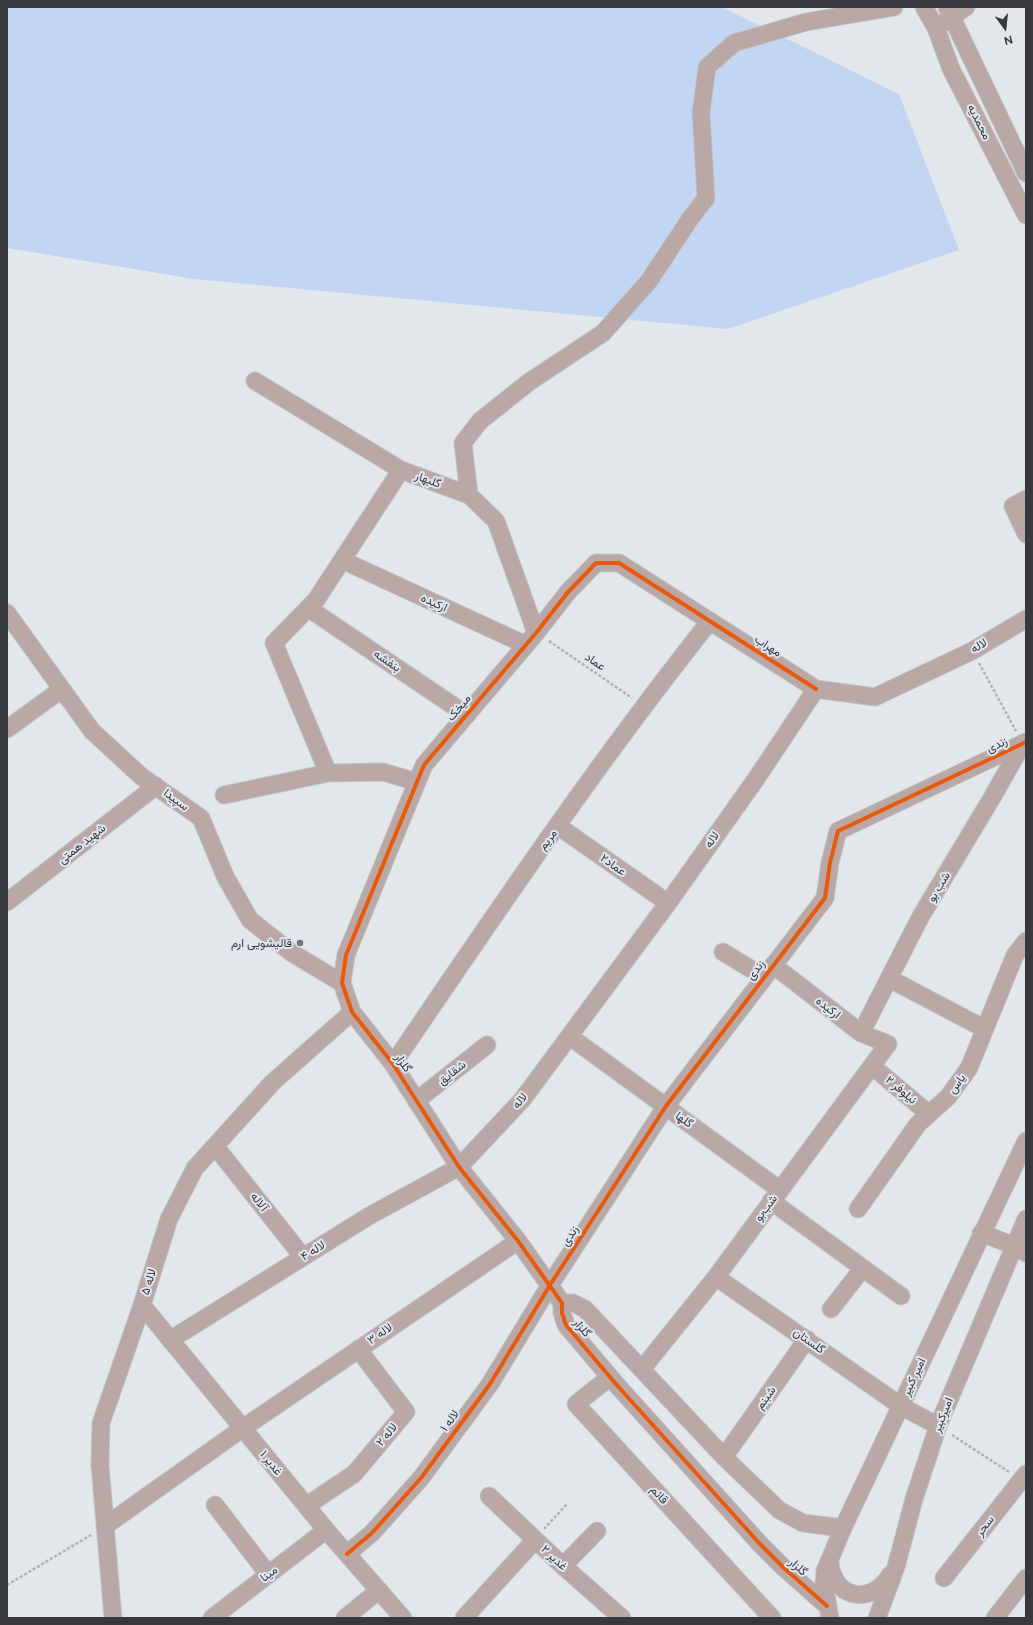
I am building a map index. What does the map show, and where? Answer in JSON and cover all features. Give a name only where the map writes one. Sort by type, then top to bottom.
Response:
[{"type":"street","points":[[469,495],[463,443],[480,421],[529,382],[603,333],[649,281],[690,219],[706,198],[702,113],[708,67],[734,43],[806,22],[894,7]]},
{"type":"street","name":"محمدیه","points":[[924,7],[936,28],[951,69],[1026,215]]},
{"type":"street","points":[[936,28],[955,10]]},
{"type":"street","name":"محمدیه","points":[[955,10],[1020,145],[1026,173]]},
{"type":"street","name":"گلبهار","points":[[254,381],[401,470],[469,495],[496,521],[531,639]]},
{"type":"street","points":[[328,773],[274,643],[316,600],[401,470]]},
{"type":"street","points":[[1026,500],[1013,506],[1026,534]]},
{"type":"street","name":"ارکیده","points":[[342,560],[531,639]]},
{"type":"street","name":"میخک","points":[[352,1012],[342,983],[346,955],[424,765],[531,639],[568,592],[596,563],[619,563],[710,621]]},
{"type":"street","name":"بنفشه","points":[[308,608],[467,715]]},
{"type":"street","name":"سپیدا","points":[[7,612],[92,731],[142,777],[201,818],[225,876],[250,920],[292,953],[342,983]]},
{"type":"street","name":"لاله","points":[[459,1167],[522,1100],[668,903],[756,779],[816,688],[875,697],[972,651],[1026,619]]},
{"type":"street","name":"مهراب","points":[[710,621],[816,688]]},
{"type":"street","name":"مریم","points":[[393,1064],[558,826],[644,706],[710,621]]},
{"type":"street","points":[[7,729],[62,688]]},
{"type":"street","name":"زندی","points":[[550,1285],[666,1106],[825,898],[830,862],[838,831],[1024,743]]},
{"type":"street","name":"شب بو","points":[[861,1033],[921,916],[1024,743]]},
{"type":"street","points":[[224,795],[328,773],[383,772],[417,782]]},
{"type":"street","name":"شهید همتی","points":[[7,902],[156,786]]},
{"type":"street","name":"عماد۲","points":[[558,826],[668,903]]},
{"type":"street","name":"یاس","points":[[858,1209],[918,1124],[948,1097],[969,1068],[1015,955],[1026,941]]},
{"type":"street","name":"ارکیده","points":[[723,952],[769,971],[861,1033],[888,1044]]},
{"type":"street","points":[[890,979],[985,1029]]},
{"type":"street","name":"گلزار","points":[[352,1012],[393,1064],[459,1167],[518,1241],[550,1285],[562,1303],[562,1313],[566,1325],[610,1377],[760,1544],[828,1612]]},
{"type":"street","name":"لاله ۵","points":[[113,1618],[100,1465],[101,1423],[142,1305],[169,1219],[195,1168],[214,1146],[273,1082],[352,1012]]},
{"type":"street","name":"گلها","points":[[569,1036],[666,1106],[863,1268],[901,1296]]},
{"type":"street","name":"شب‌بو","points":[[642,1370],[716,1277],[775,1195],[888,1044]]},
{"type":"street","name":"شقایق","points":[[416,1101],[487,1045]]},
{"type":"street","name":"نیلوفر ۲","points":[[872,1066],[929,1114]]},
{"type":"street","name":"امیر کبیر","points":[[828,1612],[824,1584],[825,1571],[830,1558],[981,1233],[1026,1141]]},
{"type":"street","name":"آلاله","points":[[214,1146],[303,1257]]},
{"type":"street","name":"لاله ۴","points":[[170,1340],[369,1216],[459,1167]]},
{"type":"street","name":"امیرکبیر","points":[[877,1618],[896,1567],[914,1499],[938,1426],[1020,1249],[1026,1219]]},
{"type":"street","points":[[981,1233],[1020,1249]]},
{"type":"street","name":"لاله ۳","points":[[105,1526],[243,1428],[518,1241]]},
{"type":"street","points":[[831,1309],[863,1268]]},
{"type":"street","name":"گلستان","points":[[716,1277],[901,1406],[938,1426]]},
{"type":"street","name":"لاله ۱","points":[[347,1554],[372,1533],[421,1478],[490,1384],[550,1285]]},
{"type":"street","name":"گلزار","points":[[562,1303],[573,1303],[585,1309],[724,1457],[779,1510],[787,1516],[804,1522],[843,1528]]},
{"type":"street","name":"غدیر ۱","points":[[142,1305],[326,1530],[403,1618]]},
{"type":"street","name":"شبنم","points":[[724,1457],[807,1339]]},
{"type":"street","name":"لاله ۲","points":[[306,1506],[354,1474],[406,1412],[358,1349]]},
{"type":"street","name":"قائم","points":[[610,1377],[576,1404],[772,1618]]},
{"type":"street","name":"سحر","points":[[944,1578],[1024,1477]]},
{"type":"street","name":"غدیر ۲","points":[[489,1496],[563,1566],[622,1618]]},
{"type":"street","points":[[215,1504],[268,1574]]},
{"type":"street","name":"مینا","points":[[212,1618],[326,1530]]},
{"type":"street","points":[[563,1566],[597,1530]]},
{"type":"street","points":[[464,1618],[535,1540]]},
{"type":"street","points":[[830,1558],[830,1571],[836,1582],[845,1591],[857,1595],[869,1594],[880,1588],[896,1567]]},
{"type":"street","points":[[995,1618],[1026,1578]]},
{"type":"street","points":[[345,1618],[379,1590]]},
{"type":"path","points":[[972,651],[1024,743]]},
{"type":"path","points":[[938,1426],[1024,1477]]},
{"type":"path","points":[[535,1540],[567,1504]]},
{"type":"path","points":[[7,1585],[105,1526]]},
{"type":"shaded area","points":[[7,7],[722,7],[899,94],[959,250],[728,329],[194,279],[7,248]]},
{"type":"cycle path","points":[[816,689],[619,563],[596,563],[568,592],[536,633],[424,765],[346,955],[342,983],[352,1012],[393,1064],[459,1167],[518,1241],[562,1303],[562,1313],[566,1325],[615,1383],[760,1544],[783,1567],[827,1606]]},
{"type":"cycle path","points":[[347,1554],[372,1533],[421,1478],[490,1384],[550,1285],[666,1106],[825,898],[830,863],[838,831],[1026,742]]},
{"type":"place","name":"قالیشویی ارم","points":[[300,943]]}]
